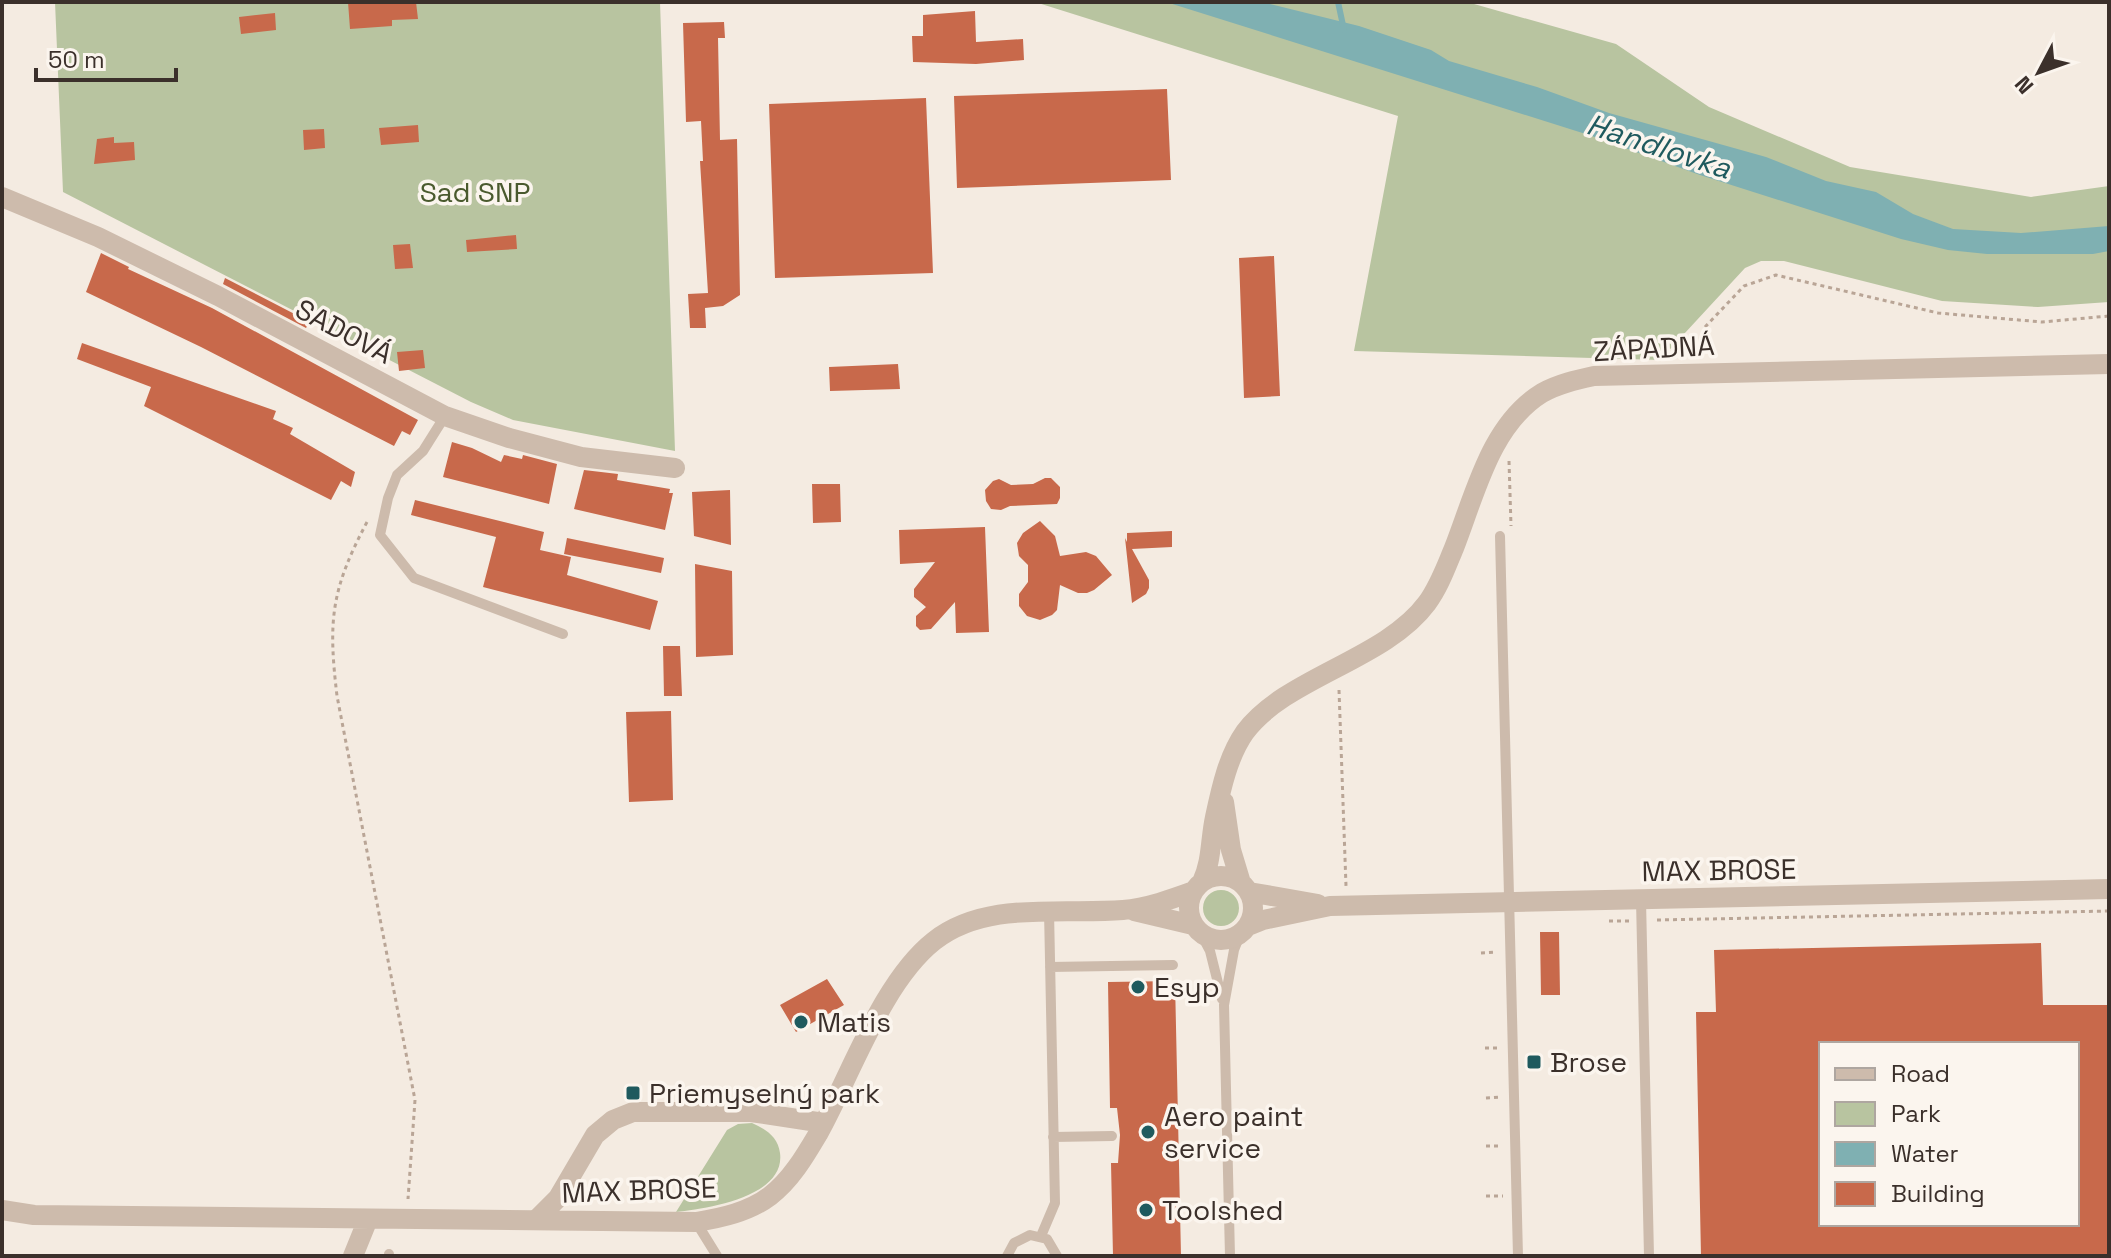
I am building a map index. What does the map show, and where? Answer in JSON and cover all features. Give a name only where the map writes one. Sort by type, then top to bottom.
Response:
[{"type":"street","name":"SADOVÁ","points":[[2,197],[98,237],[218,296],[445,416],[509,438],[581,457],[675,468]]},
{"type":"street","name":"ZÁPADNÁ","points":[[1198,887],[1208,869],[1214,819],[1230,758],[1246,731],[1275,704],[1395,633],[1415,617],[1444,573],[1491,455],[1508,424],[1523,408],[1563,383],[1594,376],[2109,364]]},
{"type":"street","name":"ZÁPADNÁ","points":[[1222,790],[1231,850],[1245,888]]},
{"type":"street","name":"MAX BROSE","points":[[1126,910],[1198,887],[1213,877],[1225,876],[1245,888],[1338,900],[1509,903],[1641,910],[2109,889]]},
{"type":"street","points":[[1197,929],[1189,908],[1198,887]]},
{"type":"street","points":[[1244,930],[1254,909],[1245,888]]},
{"type":"street","name":"MAX BROSE","points":[[2,1210],[34,1215],[368,1219],[696,1222],[722,1218],[769,1197],[793,1174],[824,1123],[893,987],[910,963],[936,940],[968,921],[1049,911],[1126,910],[1197,929],[1212,939],[1224,941],[1263,920],[1338,900]]},
{"type":"street","points":[[536,1220],[558,1198],[595,1135],[613,1120],[633,1112],[751,1112],[824,1123]]},
{"type":"street","points":[[353,1256],[368,1219]]},
{"type":"lane","points":[[445,416],[423,451],[397,475],[380,535],[414,578],[563,634]]},
{"type":"lane","points":[[1500,536],[1518,1256]]},
{"type":"lane","points":[[1641,910],[1649,1256]]},
{"type":"lane","points":[[1041,1236],[1055,1203],[1049,911]]},
{"type":"lane","points":[[1197,929],[1210,951],[1224,1005]]},
{"type":"lane","points":[[1230,1256],[1224,1005],[1234,950],[1244,930]]},
{"type":"lane","points":[[1050,967],[1173,965]]},
{"type":"lane","points":[[1053,1137],[1112,1136]]},
{"type":"lane","points":[[696,1222],[717,1256]]},
{"type":"lane","points":[[1007,1256],[1018,1239],[1030,1235],[1041,1236],[1052,1244],[1057,1256]]},
{"type":"path","points":[[1705,327],[1744,286],[1776,275],[1938,313],[2042,322],[2109,316]]},
{"type":"path","points":[[388,498],[375,507],[352,552],[333,610],[331,643],[337,696],[415,1100],[415,1132],[406,1219]]},
{"type":"path","points":[[1338,683],[1338,900]]},
{"type":"path","points":[[1596,921],[1641,910],[2109,911]]},
{"type":"path","points":[[1481,953],[1497,952]]},
{"type":"path","points":[[1485,1048],[1500,1048]]},
{"type":"path","points":[[1486,1098],[1501,1097]]},
{"type":"path","points":[[1486,1146],[1502,1146]]},
{"type":"path","points":[[1486,1196],[1503,1196]]},
{"type":"green space","name":"Sad SNP","points":[[55,2],[660,2],[675,451],[513,420],[471,402],[63,192]]},
{"type":"green space","points":[[1035,2],[1467,2],[1616,44],[1709,107],[1850,167],[2031,197],[2109,186],[2109,302],[2038,307],[1942,301],[1784,261],[1761,261],[1745,268],[1660,360],[1354,351],[1398,116]]},
{"type":"green space","points":[[1221,890],[1234,895],[1239,908],[1234,921],[1221,926],[1208,921],[1203,908],[1208,895]]},
{"type":"green space","points":[[752,1123],[770,1134],[779,1147],[778,1168],[770,1180],[742,1198],[676,1212],[727,1130],[738,1124]]},
{"type":"water","name":"Handlovka","points":[[1166,2],[1262,2],[1359,26],[1431,50],[1449,61],[1537,87],[1609,113],[1766,157],[1826,181],[1876,192],[1913,214],[1953,229],[2021,233],[2109,226],[2109,251],[2093,254],[1987,254],[1948,250],[1901,239],[1700,175],[1592,136]]},
{"type":"building","points":[[348,2],[416,2],[418,19],[392,20],[392,26],[350,29]]},
{"type":"building","points":[[975,11],[976,42],[1023,39],[1024,60],[976,64],[913,62],[912,36],[923,36],[923,15]]},
{"type":"building","points":[[275,13],[276,30],[241,34],[239,17]]},
{"type":"building","points":[[724,22],[725,38],[718,38],[720,140],[737,139],[740,295],[723,306],[705,308],[706,328],[690,328],[688,294],[708,293],[700,161],[703,161],[701,121],[686,122],[683,23]]},
{"type":"building","points":[[1167,89],[1171,180],[957,188],[954,96]]},
{"type":"building","points":[[926,98],[933,273],[775,278],[769,104]]},
{"type":"building","points":[[418,125],[419,142],[381,145],[379,128]]},
{"type":"building","points":[[324,129],[325,148],[304,150],[303,130]]},
{"type":"building","points":[[114,137],[114,143],[134,142],[135,160],[94,164],[97,139]]},
{"type":"building","points":[[516,235],[517,249],[467,252],[466,240]]},
{"type":"building","points":[[410,244],[413,268],[395,269],[393,245]]},
{"type":"building","points":[[101,253],[212,308],[418,420],[410,435],[402,431],[394,446],[86,292]]},
{"type":"building","points":[[1274,256],[1280,396],[1244,398],[1239,258]]},
{"type":"building","points":[[225,278],[310,322],[306,328],[223,284]]},
{"type":"building","points":[[82,343],[276,411],[273,419],[293,428],[290,434],[355,472],[351,487],[341,481],[331,500],[144,406],[151,387],[77,359]]},
{"type":"building","points":[[423,350],[425,368],[399,371],[397,352]]},
{"type":"building","points":[[898,364],[900,389],[830,391],[829,367]]},
{"type":"building","points":[[452,442],[501,462],[504,455],[522,459],[523,455],[557,464],[549,504],[443,477]]},
{"type":"building","points":[[584,470],[618,474],[617,480],[670,489],[669,493],[673,493],[665,530],[574,509]]},
{"type":"building","points":[[1051,478],[1060,487],[1057,504],[1010,506],[1001,510],[991,509],[986,501],[985,490],[993,481],[999,479],[1011,485],[1033,484]]},
{"type":"building","points":[[812,484],[840,484],[841,522],[813,523]]},
{"type":"building","points":[[730,490],[731,545],[694,536],[692,492]]},
{"type":"building","points":[[415,500],[544,532],[540,550],[571,557],[567,575],[658,601],[650,630],[483,587],[496,537],[411,515]]},
{"type":"building","points":[[1040,521],[1055,536],[1060,556],[1086,552],[1096,556],[1112,575],[1087,593],[1078,593],[1060,585],[1057,610],[1040,620],[1027,616],[1019,606],[1019,594],[1028,582],[1028,565],[1019,556],[1017,543],[1023,533]]},
{"type":"building","points":[[985,527],[989,632],[956,633],[955,602],[931,629],[920,630],[916,626],[916,616],[926,607],[914,597],[914,589],[935,562],[900,564],[899,530]]},
{"type":"building","points":[[1172,531],[1172,547],[1132,549],[1149,580],[1149,588],[1146,594],[1132,603],[1127,533]]},
{"type":"building","points":[[567,538],[664,558],[661,573],[564,554]]},
{"type":"building","points":[[695,564],[732,571],[733,655],[696,657]]},
{"type":"building","points":[[663,646],[680,646],[682,696],[664,696]]},
{"type":"building","points":[[671,711],[673,800],[629,802],[626,712]]},
{"type":"building","points":[[1540,932],[1559,932],[1560,995],[1541,995]]},
{"type":"building","points":[[2041,943],[2043,1005],[2109,1005],[2109,1256],[1701,1256],[1696,1012],[1716,1012],[1714,950]]},
{"type":"building","points":[[827,979],[844,1005],[796,1032],[780,1005]]},
{"type":"building","points":[[1175,981],[1181,1256],[1113,1256],[1111,1163],[1118,1163],[1120,1135],[1117,1108],[1110,1108],[1108,982]]},
{"type":"waterway","points":[[1338,2],[1344,30]]},
{"type":"place","name":"Esyp","points":[[1138,987]]},
{"type":"place","name":"Matis","points":[[801,1022]]},
{"type":"place","name":"Brose","points":[[1534,1062]]},
{"type":"place","name":"Priemyselný park","points":[[633,1093]]},
{"type":"place","name":"Aero paint service","points":[[1148,1132]]},
{"type":"place","name":"Toolshed","points":[[1146,1210]]}]
